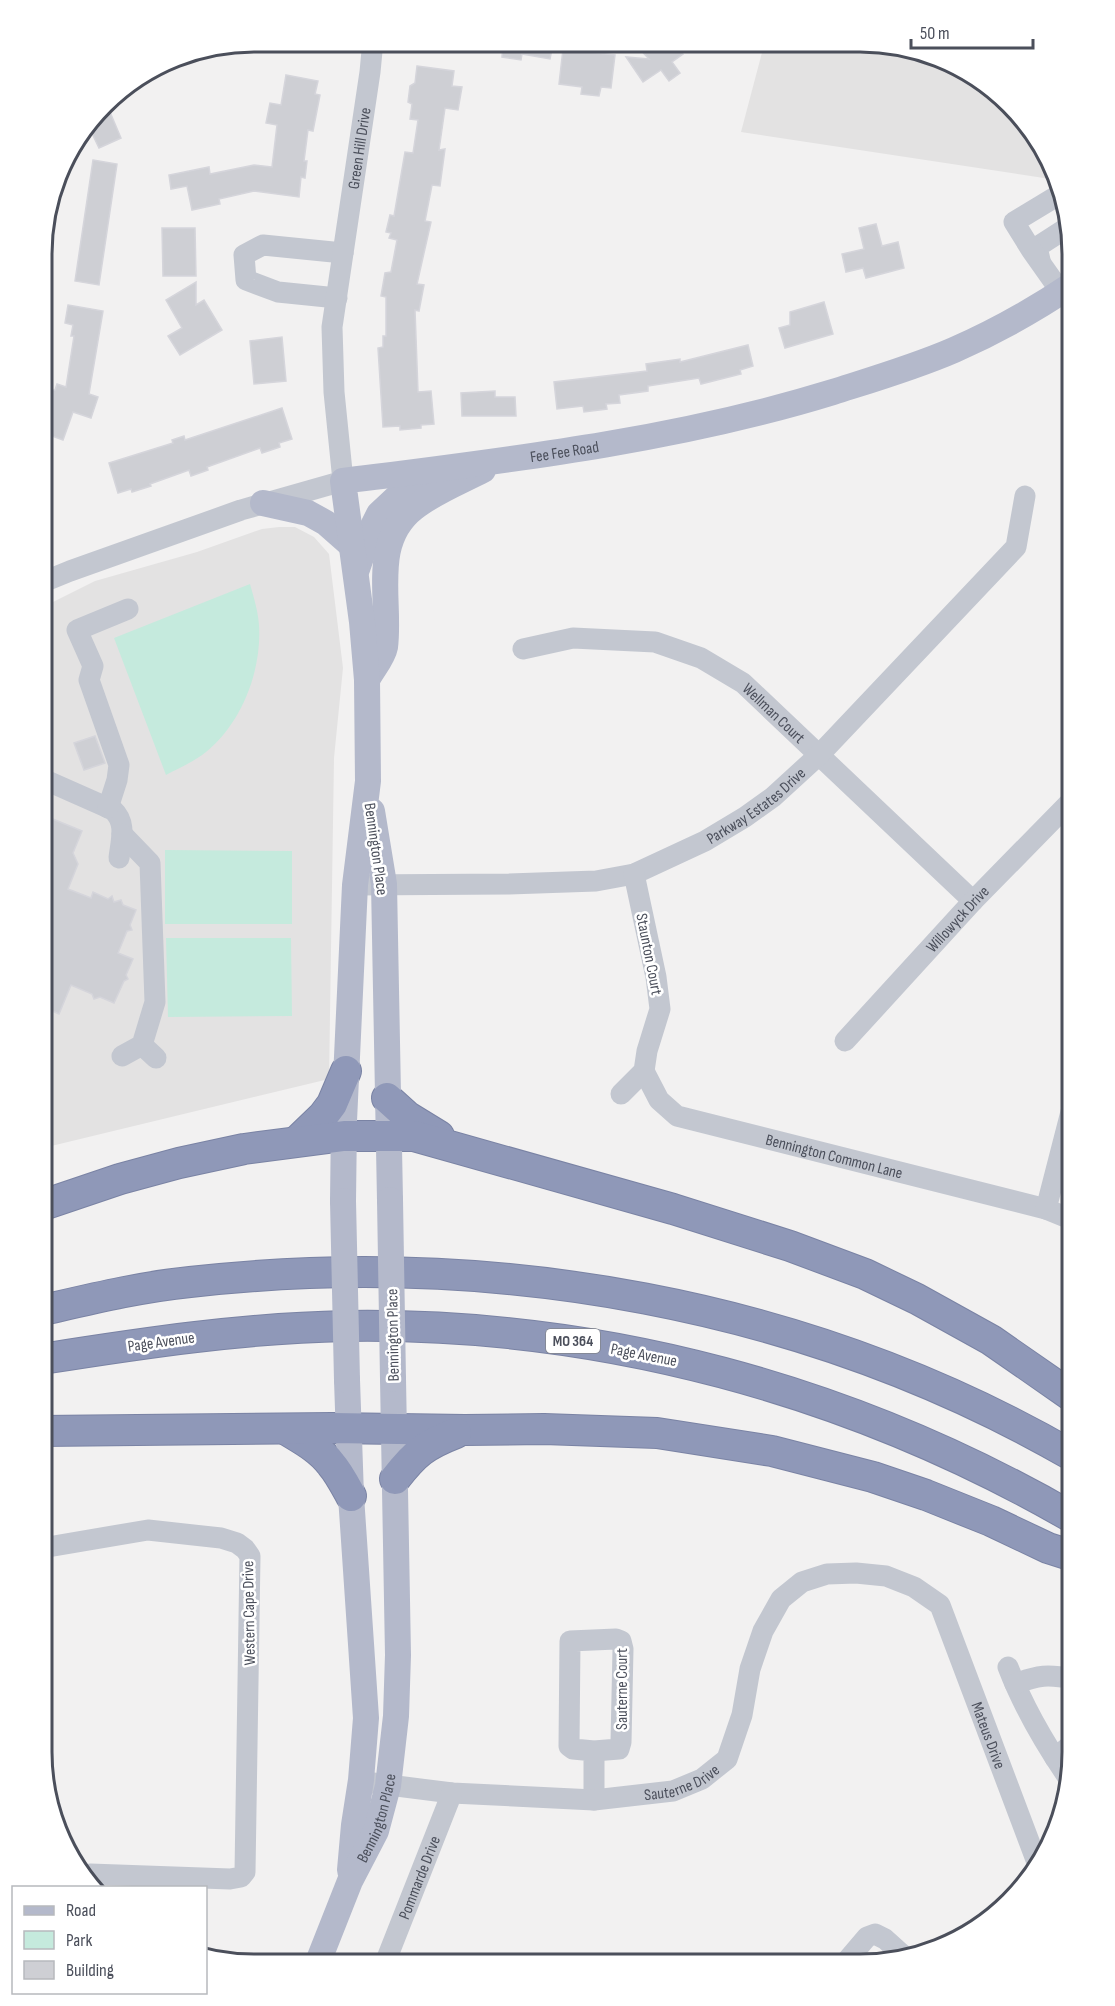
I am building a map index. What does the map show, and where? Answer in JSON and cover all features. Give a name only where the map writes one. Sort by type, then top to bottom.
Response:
[{"type":"highway","points":[[297,1141],[332,1104],[346,1071]]},
{"type":"highway","points":[[387,1098],[408,1117],[460,1148]]},
{"type":"highway","points":[[52,1202],[120,1179],[244,1149],[344,1136],[414,1136],[715,1222],[790,1245],[865,1274],[917,1299],[991,1340],[1062,1390]]},
{"type":"highway","points":[[52,1308],[186,1282],[312,1272],[430,1272],[546,1282],[664,1301],[837,1349],[950,1394],[1002,1418],[1062,1450]]},
{"type":"highway","name":"Page Avenue","points":[[52,1357],[194,1336],[346,1326],[477,1330],[592,1344],[708,1368],[820,1401],[951,1454],[1062,1512]]},
{"type":"highway","points":[[52,1431],[395,1428],[646,1432],[716,1441],[819,1461],[905,1488],[991,1521],[1062,1553]]},
{"type":"highway","points":[[285,1429],[313,1447],[331,1464],[351,1496]]},
{"type":"highway","points":[[395,1479],[423,1448],[465,1430]]},
{"type":"main road","name":"Fee Fee Road","points":[[343,482],[500,462],[635,441],[776,410],[954,350],[1047,302],[1063,291]]},
{"type":"main road","points":[[367,680],[385,650],[385,564],[390,543],[399,525],[413,508],[500,462]]},
{"type":"main road","points":[[356,574],[369,534],[379,514],[425,471]]},
{"type":"main road","name":"Bennington Place","points":[[343,482],[362,622],[367,680],[368,781],[355,885],[344,1136],[343,1201],[348,1428],[366,1718],[362,1780],[354,1824],[350,1881]]},
{"type":"main road","points":[[263,503],[308,513],[326,523],[351,545]]},
{"type":"main road","name":"Bennington Place","points":[[321,1954],[350,1881],[376,1831],[388,1785],[396,1716],[398,1655],[395,1428],[384,884],[368,781]]},
{"type":"street","name":"Green Hill Drive","points":[[343,482],[333,382],[332,327],[372,52]]},
{"type":"street","points":[[1054,198],[1014,222],[1032,251],[1063,284]]},
{"type":"street","points":[[1040,260],[1037,247],[1061,231]]},
{"type":"street","points":[[336,298],[278,291],[246,280],[244,255],[262,245],[343,253]]},
{"type":"street","name":"Fee Fee Road","points":[[52,579],[175,532],[263,503],[343,482]]},
{"type":"street","name":"Parkway Estates Drive","points":[[355,885],[586,881],[634,874],[705,841],[745,817],[820,754],[1016,547],[1025,496]]},
{"type":"street","points":[[108,808],[119,765],[89,680],[93,666],[77,630],[128,609]]},
{"type":"street","name":"Wellman Court","points":[[523,649],[573,638],[634,640],[655,642],[701,658],[743,683],[973,901]]},
{"type":"street","points":[[52,783],[108,808],[120,816],[122,834],[119,858]]},
{"type":"street","name":"Willowyck Drive","points":[[845,1041],[973,901],[1063,810]]},
{"type":"street","points":[[122,834],[150,863],[155,1002],[149,1051],[122,1056]]},
{"type":"street","name":"Staunton Court","points":[[634,874],[656,977],[660,1010],[647,1051],[645,1071]]},
{"type":"street","points":[[621,1094],[645,1071]]},
{"type":"street","name":"Bennington Common Lane","points":[[645,1071],[659,1100],[677,1116],[1046,1209],[1062,1216]]},
{"type":"street","points":[[1046,1209],[1062,1145]]},
{"type":"street","name":"Western Cape Drive","points":[[52,1546],[148,1530],[221,1538],[237,1544],[250,1556],[245,1872],[241,1877],[230,1880],[95,1874]]},
{"type":"street","name":"Sauterne Drive","points":[[362,1780],[452,1793],[594,1800],[673,1791],[702,1779],[727,1759],[742,1715],[750,1669],[763,1631],[781,1599],[802,1582],[827,1574],[856,1573],[886,1576],[915,1587],[940,1605]]},
{"type":"street","name":"Mateus Drive","points":[[940,1605],[1034,1854]]},
{"type":"street","name":"Sauterne Court","points":[[616,1639],[621,1641],[623,1649],[621,1742],[619,1749],[594,1751],[573,1749],[569,1746],[570,1641],[616,1639]]},
{"type":"street","points":[[1062,1677],[1050,1674],[1033,1677],[1011,1675],[1022,1701],[1062,1767]]},
{"type":"street","points":[[594,1751],[594,1800]]},
{"type":"street","points":[[1055,1758],[1062,1752]]},
{"type":"street","name":"Pommarde Drive","points":[[389,1954],[452,1793]]},
{"type":"street","points":[[853,1954],[867,1937],[875,1934],[885,1939],[898,1950]]},
{"type":"shaded area","points":[[762,52],[887,54],[925,63],[950,73],[994,103],[1028,142],[1047,179],[741,132]]},
{"type":"shaded area","points":[[295,527],[314,537],[329,554],[343,668],[334,758],[329,1079],[52,1146],[52,602],[95,581],[197,552],[262,529]]},
{"type":"green space","points":[[250,584],[258,615],[259,642],[257,660],[247,695],[230,726],[219,740],[202,755],[166,775],[114,638]]},
{"type":"green space","points":[[165,850],[292,851],[292,924],[165,924]]},
{"type":"green space","points":[[166,938],[291,938],[292,1016],[168,1017]]},
{"type":"building","points":[[502,52],[551,52],[550,59],[522,54],[521,60],[502,57]]},
{"type":"building","points":[[563,52],[615,55],[611,88],[601,87],[599,96],[581,94],[582,87],[559,84]]},
{"type":"building","points":[[642,52],[681,52],[683,54],[672,62],[680,73],[669,81],[661,70],[643,82],[626,57],[649,59]]},
{"type":"building","points":[[417,66],[454,71],[452,86],[462,87],[458,110],[445,108],[439,150],[445,149],[440,186],[432,185],[425,221],[431,222],[417,284],[424,285],[419,311],[415,310],[418,392],[431,391],[434,424],[400,430],[400,426],[383,427],[378,348],[383,347],[383,336],[386,336],[386,297],[381,296],[385,273],[391,272],[397,240],[389,238],[391,233],[386,232],[390,215],[394,216],[405,152],[413,153],[418,120],[410,119],[412,104],[408,102],[410,86],[415,83]]},
{"type":"building","points":[[286,75],[318,81],[315,94],[320,95],[313,131],[308,130],[304,161],[307,161],[305,178],[301,177],[299,197],[254,191],[219,199],[220,204],[192,210],[187,186],[171,189],[169,175],[209,167],[210,174],[254,165],[272,167],[277,125],[266,123],[270,103],[281,105]]},
{"type":"building","points":[[111,114],[121,138],[99,148],[92,134]]},
{"type":"building","points":[[93,160],[117,164],[99,285],[75,281]]},
{"type":"building","points":[[876,224],[882,246],[898,242],[904,268],[866,278],[863,268],[846,272],[842,254],[864,249],[859,228]]},
{"type":"building","points":[[162,228],[195,228],[196,276],[163,276]]},
{"type":"building","points":[[196,282],[196,305],[204,300],[222,330],[180,355],[168,336],[182,328],[166,300]]},
{"type":"building","points":[[824,302],[833,334],[785,348],[779,328],[790,325],[790,312]]},
{"type":"building","points":[[68,305],[103,311],[89,394],[98,397],[91,418],[73,412],[63,440],[52,436],[52,390],[55,390],[57,384],[66,387],[74,336],[71,336],[73,325],[65,323]]},
{"type":"building","points":[[282,337],[286,381],[254,384],[250,341]]},
{"type":"building","points":[[748,345],[753,366],[740,370],[741,374],[701,384],[699,378],[648,386],[648,391],[619,395],[620,403],[606,404],[607,409],[584,412],[583,406],[557,409],[554,382],[647,371],[646,364],[680,359],[680,362]]},
{"type":"building","points":[[495,391],[495,397],[515,397],[516,416],[462,416],[461,393]]},
{"type":"building","points":[[282,408],[292,439],[279,443],[280,447],[262,453],[260,448],[207,467],[208,470],[191,476],[189,470],[150,484],[151,486],[132,492],[131,489],[118,493],[109,463],[173,443],[172,440],[184,436],[185,440]]},
{"type":"building","points":[[95,736],[105,763],[84,770],[74,743]]},
{"type":"building","points":[[52,819],[82,831],[73,853],[78,864],[68,889],[91,898],[93,892],[108,899],[112,896],[114,902],[121,900],[123,905],[136,910],[130,925],[132,930],[127,931],[118,953],[133,959],[126,975],[128,979],[124,981],[114,1003],[100,997],[94,999],[92,994],[71,985],[59,1014],[52,1011]]}]
